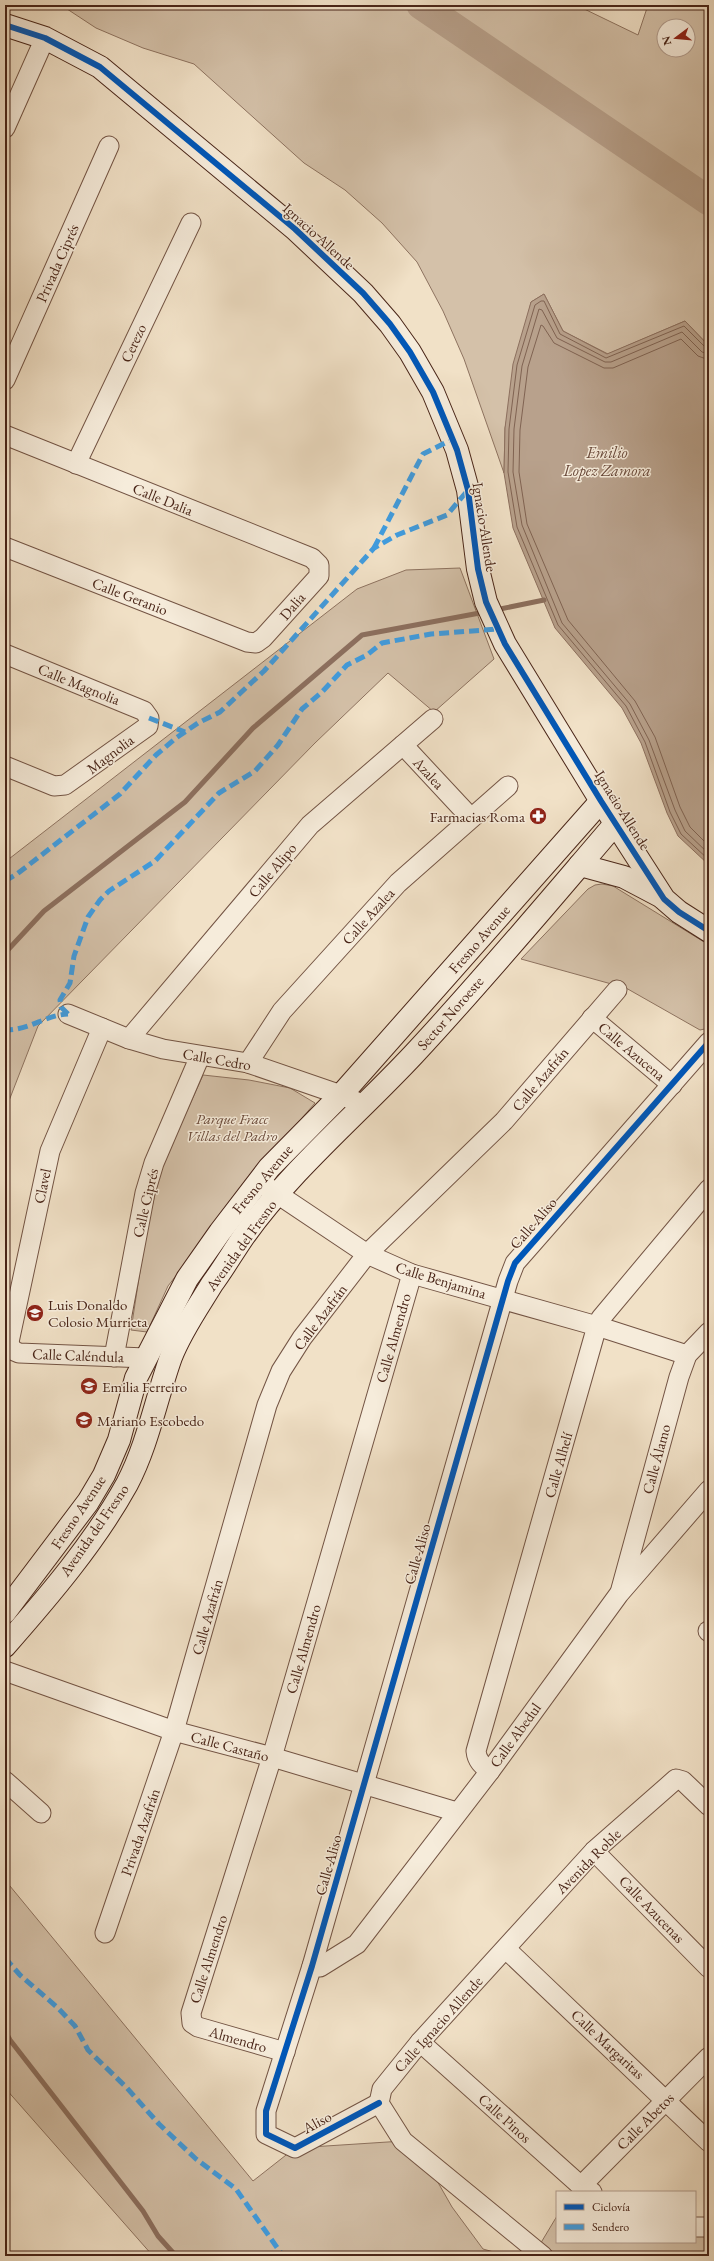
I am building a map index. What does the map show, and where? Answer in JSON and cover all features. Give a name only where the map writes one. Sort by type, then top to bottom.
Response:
[{"type":"street","name":"Ignacio Allende","points":[[5,25],[45,38],[100,67],[295,229],[363,293],[390,324],[410,352],[433,392],[457,450],[468,490],[478,569],[486,602],[505,644],[615,824],[664,898],[678,912],[709,931]]},
{"type":"street","points":[[5,128],[45,38]]},
{"type":"street","name":"Privada Ciprés","points":[[5,380],[109,146]]},
{"type":"street","name":"Cerezo","points":[[76,464],[190,223]]},
{"type":"street","name":"Calle Dalia","points":[[5,435],[312,558],[319,566]]},
{"type":"street","name":"Calle Geranio","points":[[5,547],[247,642],[256,643]]},
{"type":"street","name":"Dalia","points":[[256,643],[263,638],[319,576],[319,566]]},
{"type":"street","name":"Calle Magnolia","points":[[5,654],[144,711],[149,718]]},
{"type":"street","name":"Magnolia","points":[[5,766],[54,786],[66,785],[148,726],[149,718]]},
{"type":"street","name":"Calle Alipo","points":[[129,1039],[310,825],[433,719]]},
{"type":"street","name":"Azalea","points":[[403,745],[471,818]]},
{"type":"street","name":"Calle Azalea","points":[[248,1062],[282,1011],[393,888],[508,786]]},
{"type":"street","name":"Fresno Avenue","points":[[5,1612],[88,1502],[104,1475],[119,1440],[136,1378],[187,1279],[258,1181],[341,1095],[601,801]]},
{"type":"street","name":"Sector Noroeste","points":[[278,1194],[321,1146],[415,1053],[615,824]]},
{"type":"street","points":[[580,865],[624,877],[664,898]]},
{"type":"street","name":"Calle Azafrán","points":[[174,1731],[267,1405],[281,1371],[302,1338],[367,1254],[504,1121],[617,990]]},
{"type":"street","name":"Calle Cedro","points":[[68,1014],[129,1039],[163,1049],[200,1056],[248,1062],[341,1095],[364,1105]]},
{"type":"street","name":"Calle Azucena","points":[[592,1018],[672,1085]]},
{"type":"street","name":"Clavel","points":[[12,1350],[9,1342],[50,1151],[102,1028]]},
{"type":"street","name":"Calle Aliso","points":[[266,2134],[266,2111],[312,1966],[503,1299],[516,1263],[709,1042]]},
{"type":"street","name":"Calle Ciprés","points":[[114,1357],[145,1193],[154,1163],[200,1056]]},
{"type":"street","name":"Calle Benjamina","points":[[258,1181],[367,1254],[412,1274],[597,1326],[687,1355]]},
{"type":"street","name":"Calle Alhelí","points":[[490,1770],[481,1764],[476,1751],[597,1326],[601,1318],[709,1189]]},
{"type":"street","name":"Avenida del Fresno","points":[[5,1646],[51,1592],[94,1535],[127,1483],[145,1442],[172,1354],[183,1332],[244,1236],[278,1194]]},
{"type":"street","name":"Calle Almendro","points":[[192,2023],[191,2013],[272,1757],[412,1274]]},
{"type":"street","name":"Calle Álamo","points":[[619,1594],[679,1377],[687,1355],[709,1332]]},
{"type":"street","name":"Calle Caléndula","points":[[12,1350],[19,1353],[146,1358]]},
{"type":"street","name":"Calle Abedul","points":[[312,1966],[320,1967],[357,1944],[490,1770],[619,1594],[709,1490]]},
{"type":"street","name":"Calle Castaño","points":[[5,1671],[174,1731],[272,1757],[457,1812]]},
{"type":"street","name":"Privada Azafrán","points":[[105,1933],[174,1731]]},
{"type":"street","name":"Avenida Roble","points":[[506,1949],[594,1851],[676,1780],[682,1781],[709,1806]]},
{"type":"street","points":[[5,1781],[41,1813]]},
{"type":"street","name":"Calle Azucenas","points":[[594,1851],[709,1968]]},
{"type":"street","name":"Calle Ignacio Allende","points":[[379,2103],[382,2089],[420,2042],[506,1949]]},
{"type":"street","name":"Calle Margaritas","points":[[506,1949],[667,2100],[709,2142]]},
{"type":"street","name":"Almendro","points":[[192,2023],[198,2027],[285,2052]]},
{"type":"street","name":"Calle Pinos","points":[[420,2042],[586,2189]]},
{"type":"street","name":"Calle Abetos","points":[[586,2189],[709,2056]]},
{"type":"street","points":[[379,2103],[403,2141],[543,2256]]},
{"type":"street","name":"Aliso","points":[[266,2134],[295,2148],[379,2103]]},
{"type":"street","points":[[696,2227],[709,2227]]},
{"type":"green space","points":[[61,5],[576,5],[638,35],[648,5],[709,5],[709,346],[685,321],[608,354],[563,331],[544,294],[531,302],[505,428],[504,473],[464,359],[443,311],[417,262],[382,223],[345,190],[304,163],[194,64],[143,48],[96,28]]},
{"type":"green space","points":[[460,568],[494,659],[434,712],[388,673],[315,743],[38,1026],[5,1111],[5,862],[357,589],[406,570]]},
{"type":"green space","points":[[602,884],[613,886],[709,945],[709,1028],[700,1030],[626,988],[521,959],[588,889],[595,885]]},
{"type":"green space","name":"Parque Fracc Villas del Padro","points":[[203,1075],[249,1080],[290,1088],[315,1103],[263,1163],[168,1286],[147,1332],[131,1330],[146,1232],[161,1169]]},
{"type":"green space","points":[[5,1880],[253,2181],[295,2148],[403,2141],[428,2165],[452,2207],[483,2249],[508,2256],[153,2256],[5,2088]]},
{"type":"green space","points":[[556,2218],[556,2243],[696,2243],[696,2227],[709,2227],[709,2256],[533,2256]]},
{"type":"water","name":"Emilio Lopez Zamora","points":[[544,294],[563,331],[607,354],[685,321],[709,346],[709,865],[678,836],[667,813],[641,743],[622,708],[555,628],[513,528],[504,473],[505,428],[513,364],[531,302]]},
{"type":"waterway","points":[[421,5],[709,201]]},
{"type":"waterway","points":[[495,610],[544,600]]},
{"type":"waterway","points":[[5,953],[44,911],[185,802],[253,728],[362,635],[485,612]]},
{"type":"waterway","points":[[5,2031],[10,2040],[143,2211],[158,2236],[176,2256]]},
{"type":"marked path","points":[[374,548],[423,454],[453,439]]},
{"type":"marked path","points":[[5,881],[17,874],[120,794],[156,755],[176,738],[198,723],[220,712],[264,671],[374,548],[397,535],[447,515],[468,490]]},
{"type":"marked path","points":[[68,1014],[61,1007],[60,1000],[70,983],[74,956],[88,917],[100,900],[109,891],[155,861],[219,793],[255,771],[278,745],[302,709],[322,692],[347,665],[367,655],[382,643],[431,634],[498,629]]},
{"type":"marked path","points":[[149,718],[185,732]]},
{"type":"marked path","points":[[5,1026],[8,1030],[16,1029],[53,1017],[68,1014]]},
{"type":"marked path","points":[[5,1958],[20,1975],[58,2008],[75,2026],[88,2050],[127,2088],[159,2124],[196,2159],[236,2189],[283,2256]]},
{"type":"cycle path","points":[[5,25],[45,38],[100,67],[295,229],[363,293],[390,324],[410,352],[433,392],[457,450],[468,490],[478,569],[486,602],[505,644],[601,801],[664,899],[679,912],[709,931]]},
{"type":"cycle path","points":[[379,2103],[295,2148],[266,2134],[266,2111],[312,1966],[508,1281],[515,1263],[709,1042]]},
{"type":"place","name":"Farmacias Roma","points":[[538,816]]},
{"type":"place","name":"Luis Donaldo Colosio Murrieta","points":[[35,1313]]},
{"type":"place","name":"Emilia Ferreiro","points":[[89,1386]]},
{"type":"place","name":"Mariano Escobedo","points":[[84,1420]]}]
